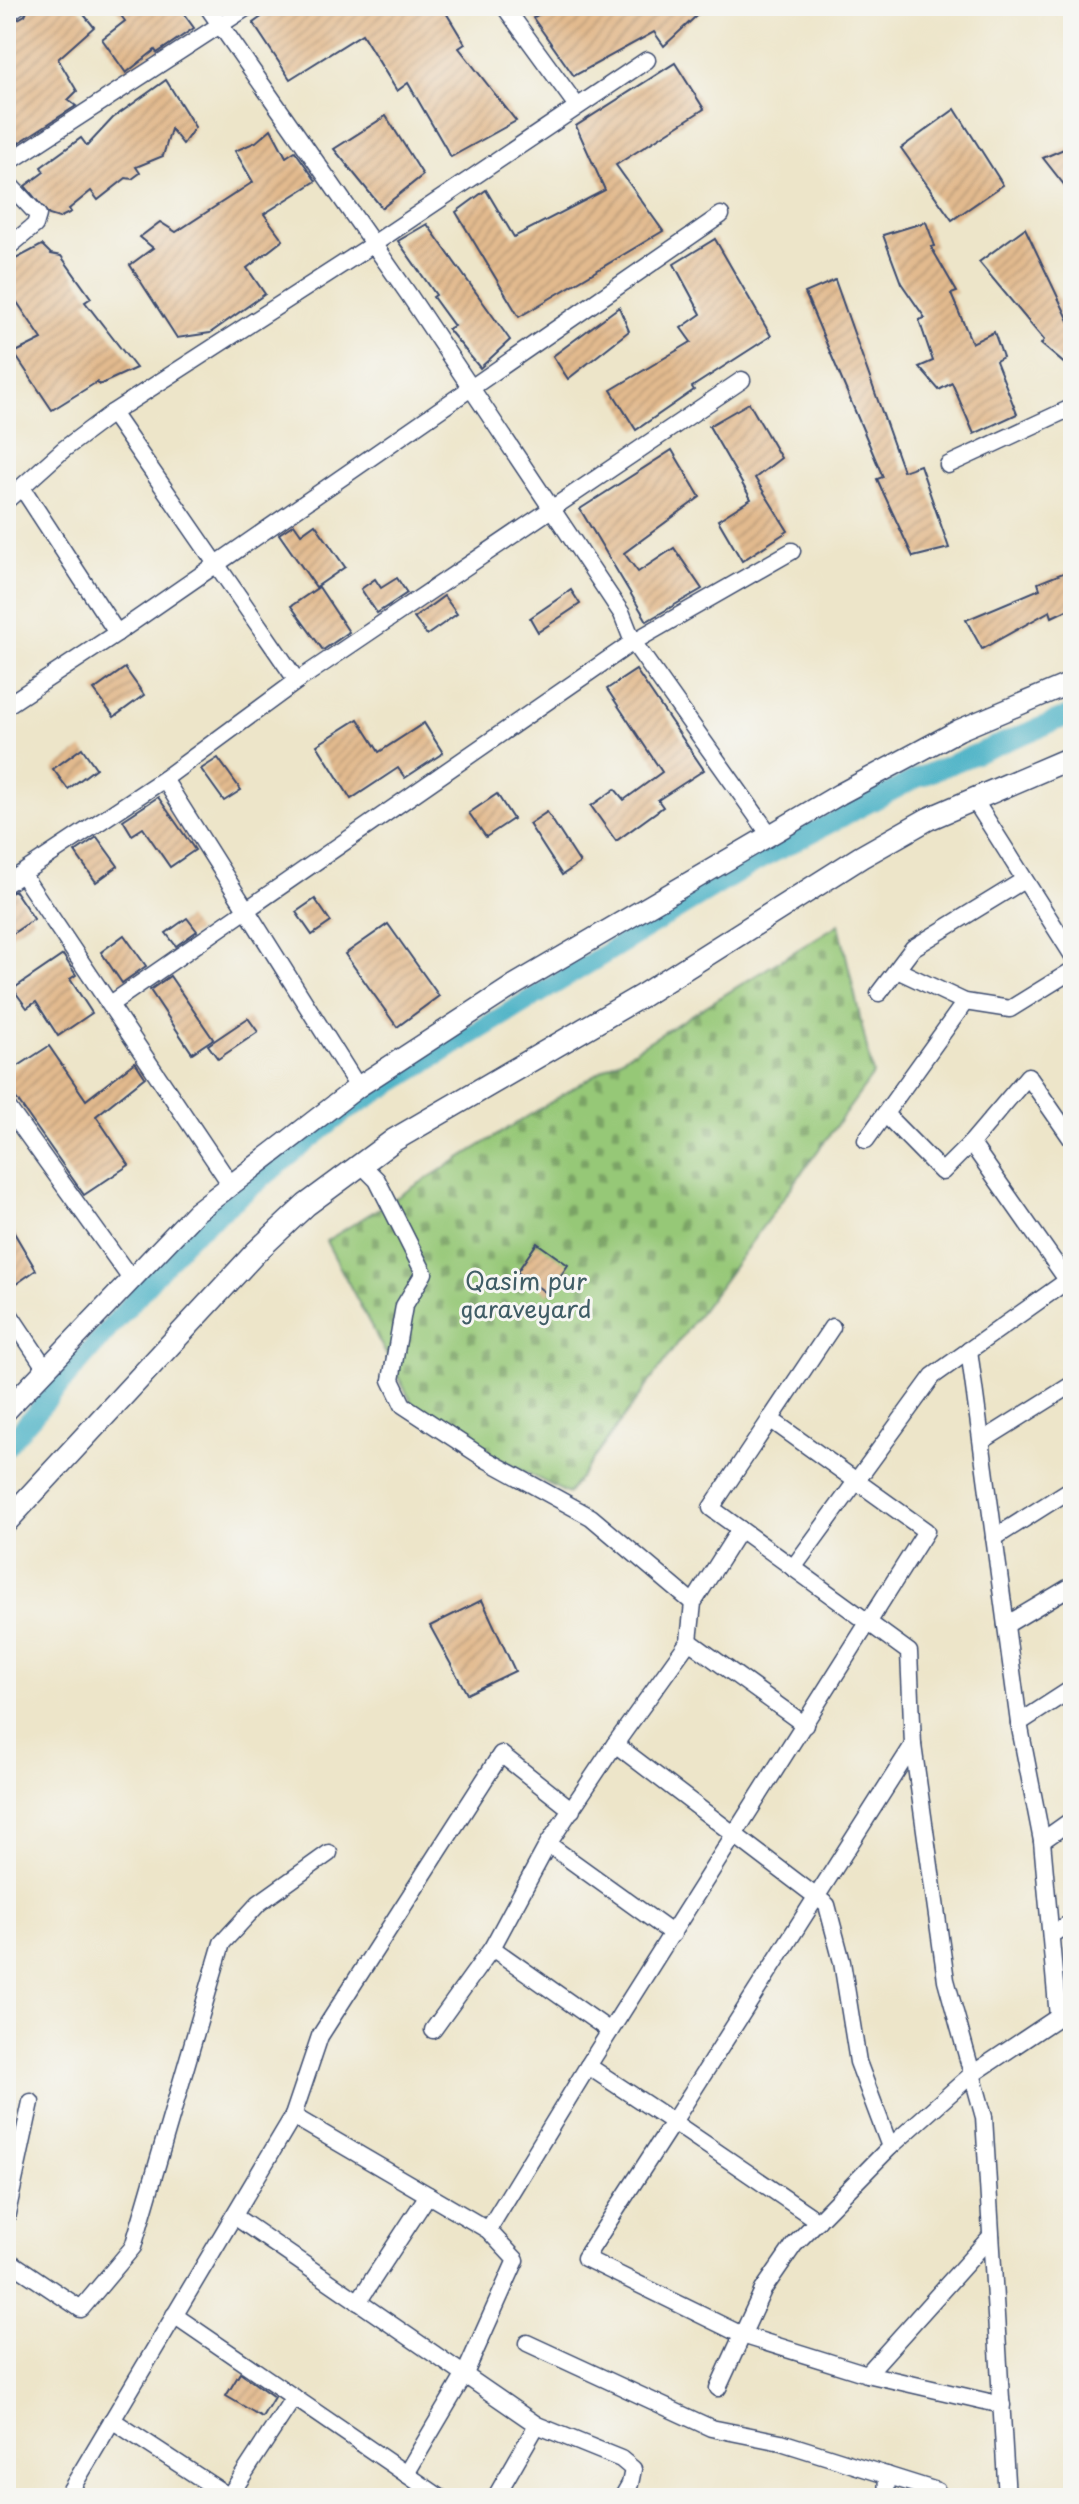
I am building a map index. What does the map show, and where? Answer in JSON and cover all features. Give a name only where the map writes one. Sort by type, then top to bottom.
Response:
[{"type":"main road","points":[[6,1522],[257,1251],[306,1205],[394,1140],[643,995],[861,857],[973,798],[1073,757]]},
{"type":"street","points":[[6,15],[18,6]]},
{"type":"street","points":[[207,6],[622,614],[633,642],[770,835]]},
{"type":"street","points":[[6,164],[249,6]]},
{"type":"street","points":[[504,6],[577,106]]},
{"type":"street","points":[[6,501],[23,489],[64,449],[112,413],[372,245],[647,60]]},
{"type":"street","points":[[6,181],[38,215],[35,225],[6,249]]},
{"type":"street","points":[[6,706],[218,564],[721,215]]},
{"type":"street","points":[[6,884],[164,779],[297,681],[742,380]]},
{"type":"street","points":[[948,465],[1073,407]]},
{"type":"street","points":[[112,413],[297,681]]},
{"type":"street","points":[[23,489],[117,633]]},
{"type":"street","points":[[112,1003],[633,642],[792,551]]},
{"type":"street","points":[[6,1411],[196,1212],[358,1087],[516,984],[770,835],[959,730],[1073,682]]},
{"type":"street","points":[[164,779],[249,909],[358,1087]]},
{"type":"street","points":[[973,798],[1073,956]]},
{"type":"street","points":[[22,874],[112,1003],[231,1185]]},
{"type":"street","points":[[879,993],[913,948],[1024,880]]},
{"type":"street","points":[[897,970],[965,1002],[1010,1009],[1073,970]]},
{"type":"street","points":[[866,1140],[965,1002]]},
{"type":"street","points":[[886,1115],[942,1172],[1028,1076],[1073,1141]]},
{"type":"street","points":[[6,1105],[131,1279]]},
{"type":"street","points":[[793,1568],[933,1376],[1070,1284],[971,1143]]},
{"type":"street","points":[[361,1164],[377,1180],[424,1273],[404,1306],[391,1380],[403,1405],[487,1460],[591,1517],[693,1603]]},
{"type":"street","points":[[6,1309],[46,1369]]},
{"type":"street","points":[[832,1327],[711,1508],[909,1652],[913,1745],[946,1980],[984,2117],[1007,2498]]},
{"type":"street","points":[[969,1350],[1019,1723],[1042,1841],[1058,2017]]},
{"type":"street","points":[[982,1441],[1073,1384]]},
{"type":"street","points":[[488,2230],[926,1531],[770,1419]]},
{"type":"street","points":[[994,1538],[1073,1488]]},
{"type":"street","points":[[433,2030],[492,1948],[548,1844],[689,1641],[693,1603],[740,1529]]},
{"type":"street","points":[[1006,1625],[1073,1585]]},
{"type":"street","points":[[689,1641],[805,1725]]},
{"type":"street","points":[[1019,1723],[1073,1688]]},
{"type":"street","points":[[615,1744],[827,1905],[842,1962],[858,2062],[890,2147]]},
{"type":"street","points":[[913,1745],[585,2258],[742,2335],[867,2374],[1002,2405]]},
{"type":"street","points":[[66,2498],[293,2116],[320,2036],[501,1754],[572,1810]]},
{"type":"street","points":[[1042,1841],[1073,1819]]},
{"type":"street","points":[[548,1844],[673,1934]]},
{"type":"street","points":[[6,2259],[81,2309],[133,2247],[222,1943],[259,1903],[329,1853]]},
{"type":"street","points":[[1051,1935],[1073,1921]]},
{"type":"street","points":[[492,1948],[610,2031]]},
{"type":"street","points":[[718,2388],[763,2290],[794,2245],[890,2147],[971,2075],[1073,2007]]},
{"type":"street","points":[[588,2066],[818,2221]]},
{"type":"street","points":[[6,2218],[31,2102]]},
{"type":"street","points":[[293,2116],[488,2230],[516,2260],[464,2376],[406,2474]]},
{"type":"street","points":[[358,2302],[428,2195]]},
{"type":"street","points":[[234,2216],[537,2425],[621,2459],[633,2469],[630,2484],[622,2498]]},
{"type":"street","points":[[867,2374],[884,2351],[991,2236]]},
{"type":"street","points":[[174,2315],[441,2498]]},
{"type":"street","points":[[527,2343],[711,2428],[781,2442],[937,2491]]},
{"type":"street","points":[[112,2420],[229,2498],[294,2397]]},
{"type":"street","points":[[495,2498],[537,2425]]},
{"type":"street","points":[[886,2498],[887,2475]]},
{"type":"green space","name":"Qasim pur garaveyard","points":[[839,924],[873,1075],[568,1494],[420,1418],[326,1241]]},
{"type":"building","points":[[29,6],[77,6],[94,27],[58,59],[77,91],[68,100],[76,106],[6,151],[6,26],[25,15]]},
{"type":"building","points":[[114,6],[178,6],[194,28],[157,53],[155,50],[126,73],[102,39],[125,21]]},
{"type":"building","points":[[277,6],[442,6],[465,44],[459,48],[516,121],[451,157],[408,83],[397,91],[362,34],[290,79],[253,23]]},
{"type":"building","points":[[552,6],[707,6],[664,46],[654,32],[574,76],[533,18]]},
{"type":"building","points":[[675,63],[704,109],[616,165],[663,231],[519,317],[456,212],[486,190],[514,237],[605,190],[576,126]]},
{"type":"building","points":[[166,80],[195,127],[183,144],[171,129],[163,156],[136,167],[140,173],[132,179],[126,178],[98,200],[91,191],[69,209],[71,212],[59,218],[49,215],[25,186],[44,172],[41,167],[81,138],[87,146],[113,118]]},
{"type":"building","points":[[955,109],[1003,185],[952,220],[901,148]]},
{"type":"building","points":[[386,116],[423,175],[382,208],[334,149]]},
{"type":"building","points":[[271,129],[286,157],[295,151],[316,181],[264,214],[283,240],[247,268],[265,294],[210,333],[177,338],[130,265],[153,248],[140,237],[160,222],[176,232],[253,182],[235,151],[256,142]]},
{"type":"building","points":[[1073,145],[1073,196],[1043,158]]},
{"type":"building","points":[[926,222],[935,246],[931,247],[957,292],[951,294],[972,343],[994,332],[1003,357],[996,361],[1017,414],[974,434],[952,383],[939,390],[919,367],[933,361],[919,320],[925,318],[901,283],[883,235]]},
{"type":"building","points":[[427,224],[510,340],[480,368],[448,329],[454,326],[398,241]]},
{"type":"building","points":[[1025,228],[1073,329],[1073,371],[1041,344],[1044,340],[979,262]]},
{"type":"building","points":[[715,239],[771,336],[692,387],[694,390],[636,430],[611,390],[691,342],[681,328],[701,314],[674,264]]},
{"type":"building","points":[[42,245],[51,254],[61,256],[91,298],[85,302],[136,368],[99,385],[97,382],[52,410],[14,353],[42,339],[6,286],[6,264]]},
{"type":"building","points":[[835,280],[903,471],[920,465],[949,548],[913,557],[877,479],[883,477],[805,293]]},
{"type":"building","points":[[619,307],[629,331],[568,379],[553,356]]},
{"type":"building","points":[[749,403],[781,458],[755,478],[788,531],[742,561],[718,520],[751,499],[709,426]]},
{"type":"building","points":[[672,450],[700,497],[624,553],[638,572],[674,548],[702,589],[647,621],[580,509]]},
{"type":"building","points":[[294,524],[301,534],[315,524],[345,567],[316,587],[279,534]]},
{"type":"building","points":[[1073,569],[1073,607],[1052,617],[1050,611],[982,649],[966,620],[1040,589],[1038,583]]},
{"type":"building","points":[[397,578],[407,593],[377,613],[361,589],[375,579],[381,588]]},
{"type":"building","points":[[319,587],[349,632],[323,650],[291,606]]},
{"type":"building","points":[[571,590],[580,604],[538,632],[530,618]]},
{"type":"building","points":[[444,596],[457,614],[427,635],[414,618]]},
{"type":"building","points":[[125,668],[144,695],[114,717],[94,690]]},
{"type":"building","points":[[636,670],[704,770],[658,800],[663,807],[616,841],[591,806],[615,789],[624,800],[662,772],[607,689]]},
{"type":"building","points":[[358,719],[379,752],[424,723],[443,753],[405,778],[398,768],[351,799],[317,745]]},
{"type":"building","points":[[82,748],[96,768],[68,789],[53,769]]},
{"type":"building","points":[[218,758],[241,790],[224,801],[201,769]]},
{"type":"building","points":[[497,794],[513,819],[486,837],[469,813]]},
{"type":"building","points":[[158,797],[195,850],[170,867],[143,828],[132,835],[123,820]]},
{"type":"building","points":[[547,812],[580,863],[562,875],[529,824]]},
{"type":"building","points":[[97,837],[118,866],[96,882],[75,852]]},
{"type":"building","points":[[15,891],[34,919],[6,938],[6,895]]},
{"type":"building","points":[[315,899],[331,922],[312,935],[296,912]]},
{"type":"building","points":[[187,918],[197,931],[176,946],[166,933]]},
{"type":"building","points":[[388,924],[439,996],[397,1027],[345,954]]},
{"type":"building","points":[[124,935],[146,966],[122,983],[101,952]]},
{"type":"building","points":[[63,955],[76,975],[70,979],[92,1013],[58,1036],[36,1002],[27,1008],[13,989]]},
{"type":"building","points":[[170,976],[213,1039],[192,1053],[150,990]]},
{"type":"building","points":[[248,1018],[258,1032],[218,1059],[208,1045]]},
{"type":"building","points":[[49,1046],[86,1100],[135,1062],[145,1077],[96,1116],[129,1165],[84,1195],[6,1084],[6,1074]]},
{"type":"building","points":[[6,1219],[36,1270],[6,1291]]},
{"type":"building","points":[[537,1243],[568,1265],[548,1294],[517,1272]]},
{"type":"building","points":[[482,1600],[515,1671],[467,1694],[430,1626]]},
{"type":"building","points":[[240,2373],[274,2397],[262,2417],[226,2396]]},
{"type":"waterway","points":[[6,1447],[187,1239],[343,1113],[756,862],[917,778],[1073,714]]}]
